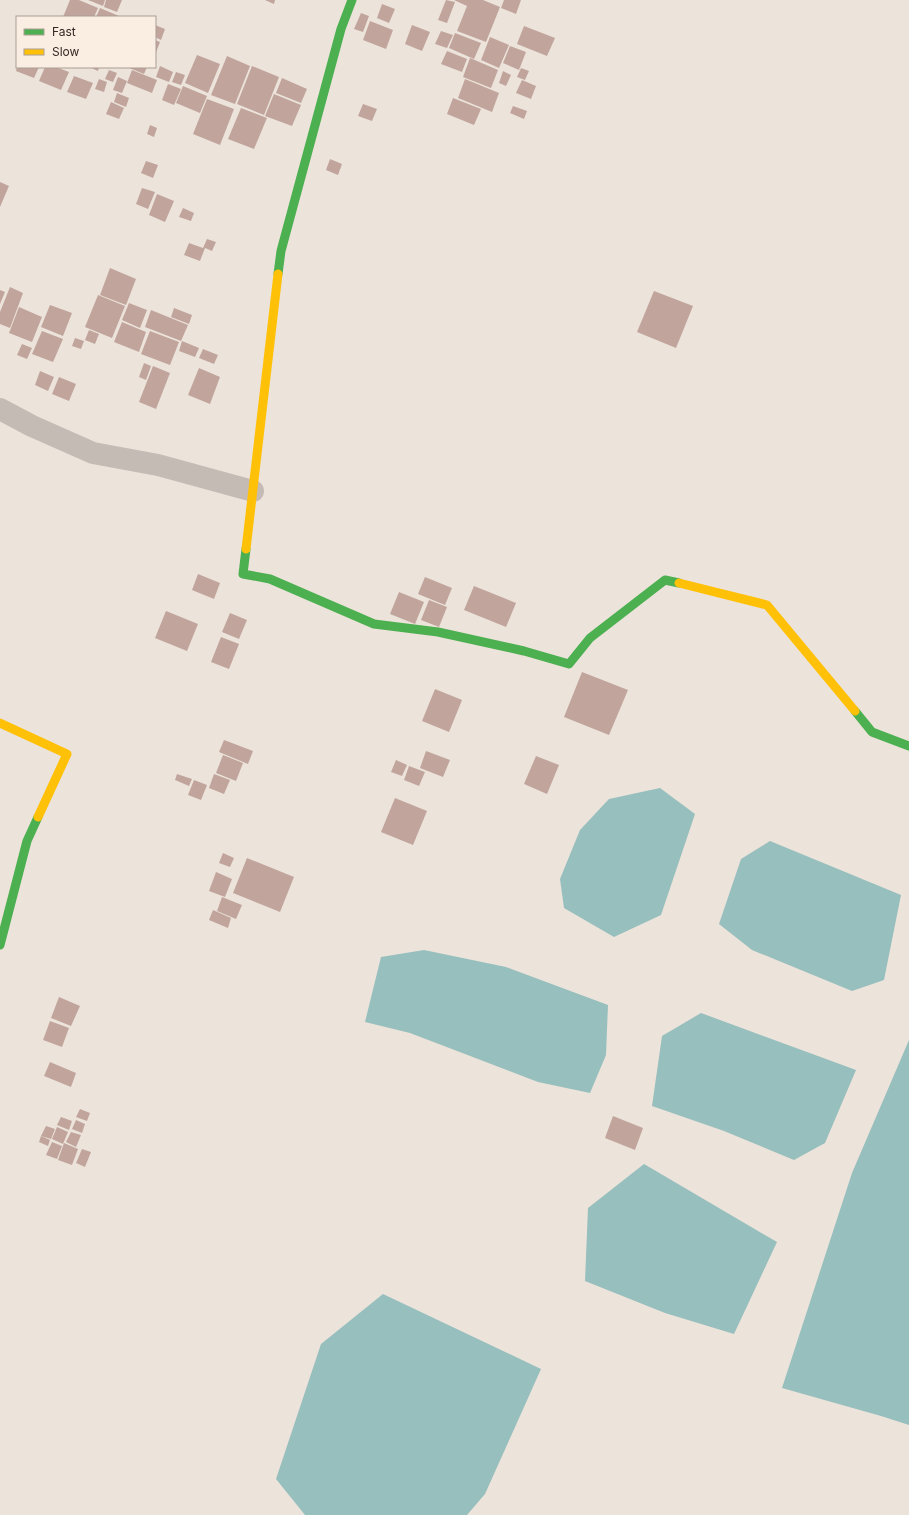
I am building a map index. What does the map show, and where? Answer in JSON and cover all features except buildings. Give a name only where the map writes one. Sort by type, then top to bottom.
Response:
[{"type":"street","points":[[352,0],[341,29],[281,251],[243,574],[270,579],[374,624],[438,632],[524,651],[569,664],[590,638],[665,580],[767,605],[872,732],[909,746]]},
{"type":"street","points":[[0,409],[32,426],[93,453],[158,465],[252,491]]},
{"type":"street","points":[[0,722],[67,754],[27,841],[0,945]]},
{"type":"water","points":[[660,788],[695,814],[661,915],[614,937],[564,908],[560,879],[580,830],[609,799]]},
{"type":"water","points":[[770,841],[901,895],[884,980],[852,991],[752,950],[719,924],[741,859]]},
{"type":"water","points":[[424,950],[506,967],[608,1005],[606,1055],[590,1093],[538,1082],[410,1033],[365,1022],[381,957]]},
{"type":"water","points":[[701,1013],[856,1070],[825,1143],[794,1160],[724,1131],[652,1106],[662,1036]]},
{"type":"water","points":[[909,1040],[909,1425],[782,1388],[852,1173]]},
{"type":"water","points":[[644,1164],[777,1242],[734,1334],[665,1313],[585,1281],[588,1208]]},
{"type":"water","points":[[383,1294],[541,1369],[485,1494],[467,1515],[305,1515],[276,1479],[321,1344]]},
{"type":"traffic: fast","points":[[278,274],[281,251],[341,29],[352,0]]},
{"type":"traffic: fast","points":[[246,549],[243,574],[270,579],[374,624],[438,632],[524,651],[569,664],[590,638],[665,580],[679,583]]},
{"type":"traffic: fast","points":[[855,711],[872,732],[909,746]]},
{"type":"traffic: fast","points":[[0,945],[27,841],[38,817]]},
{"type":"traffic: slow","points":[[246,549],[278,274]]},
{"type":"traffic: slow","points":[[679,583],[767,605],[855,711]]},
{"type":"traffic: slow","points":[[0,723],[67,754],[38,817]]}]
